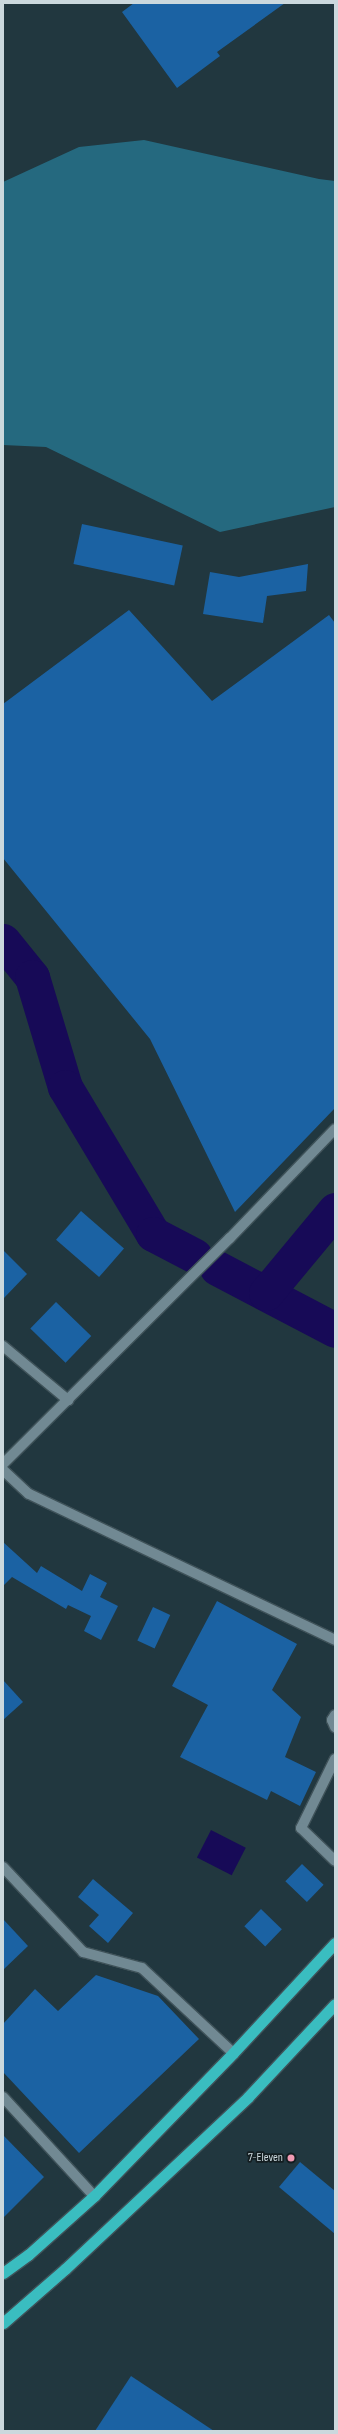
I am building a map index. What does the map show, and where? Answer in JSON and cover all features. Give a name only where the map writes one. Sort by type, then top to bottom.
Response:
[{"type":"highway","points":[[3,2273],[28,2255],[94,2196],[233,2053],[335,1943]]},
{"type":"highway","points":[[3,2323],[65,2269],[248,2096],[335,2004]]},
{"type":"street","points":[[3,1464],[230,1238],[335,1128]]},
{"type":"street","points":[[3,1346],[68,1400]]},
{"type":"street","points":[[3,1470],[29,1494],[335,1640]]},
{"type":"street","points":[[335,1715],[332,1720],[335,1727]]},
{"type":"street","points":[[335,1759],[301,1828],[335,1861]]},
{"type":"street","points":[[3,1867],[83,1952],[142,1968],[233,2053]]},
{"type":"street","points":[[3,2097],[94,2196]]},
{"type":"shaded area","points":[[144,140],[319,179],[335,181],[335,507],[220,532],[46,447],[3,445],[3,182],[79,147]]},
{"type":"shaded area","points":[[211,1830],[246,1848],[232,1875],[197,1858]]},
{"type":"building","points":[[134,3],[285,3],[217,52],[220,56],[177,88],[122,12]]},
{"type":"building","points":[[82,524],[183,545],[174,586],[73,564]]},
{"type":"building","points":[[308,564],[306,591],[267,596],[263,623],[203,614],[210,572],[239,577]]},
{"type":"building","points":[[129,610],[212,701],[329,615],[335,623],[335,1108],[235,1212],[150,1039],[3,858],[3,704]]},
{"type":"building","points":[[81,1211],[124,1248],[99,1277],[56,1240]]},
{"type":"building","points":[[3,1250],[27,1274],[3,1299]]},
{"type":"building","points":[[56,1302],[91,1336],[66,1363],[30,1329]]},
{"type":"building","points":[[3,1542],[37,1573],[41,1566],[82,1591],[90,1574],[107,1583],[100,1597],[118,1606],[101,1640],[84,1631],[91,1616],[68,1605],[66,1609],[12,1577],[3,1586]]},
{"type":"building","points":[[217,1601],[297,1644],[272,1690],[301,1717],[285,1757],[316,1772],[300,1806],[271,1791],[267,1800],[180,1757],[208,1705],[172,1686]]},
{"type":"building","points":[[153,1607],[170,1615],[155,1649],[137,1641]]},
{"type":"building","points":[[3,1680],[23,1702],[3,1720]]},
{"type":"building","points":[[302,1864],[324,1885],[307,1902],[285,1881]]},
{"type":"building","points":[[93,1879],[133,1913],[108,1943],[89,1926],[99,1915],[78,1897]]},
{"type":"building","points":[[261,1909],[282,1929],[265,1946],[244,1926]]},
{"type":"building","points":[[3,1919],[28,1946],[3,1970]]},
{"type":"building","points":[[96,1975],[158,1996],[199,2039],[79,2153],[3,2072],[3,2024],[35,1989],[58,2011]]},
{"type":"building","points":[[3,2135],[44,2177],[3,2218]]},
{"type":"building","points":[[300,2162],[335,2191],[335,2234],[279,2187]]},
{"type":"building","points":[[131,2376],[214,2431],[95,2431]]},
{"type":"waterway","points":[[3,941],[32,977],[65,1087],[153,1234],[195,1256]]},
{"type":"waterway","points":[[266,1293],[335,1210]]},
{"type":"waterway","points":[[217,1268],[335,1330]]},
{"type":"place","name":"7-Eleven","points":[[291,2158]]}]
